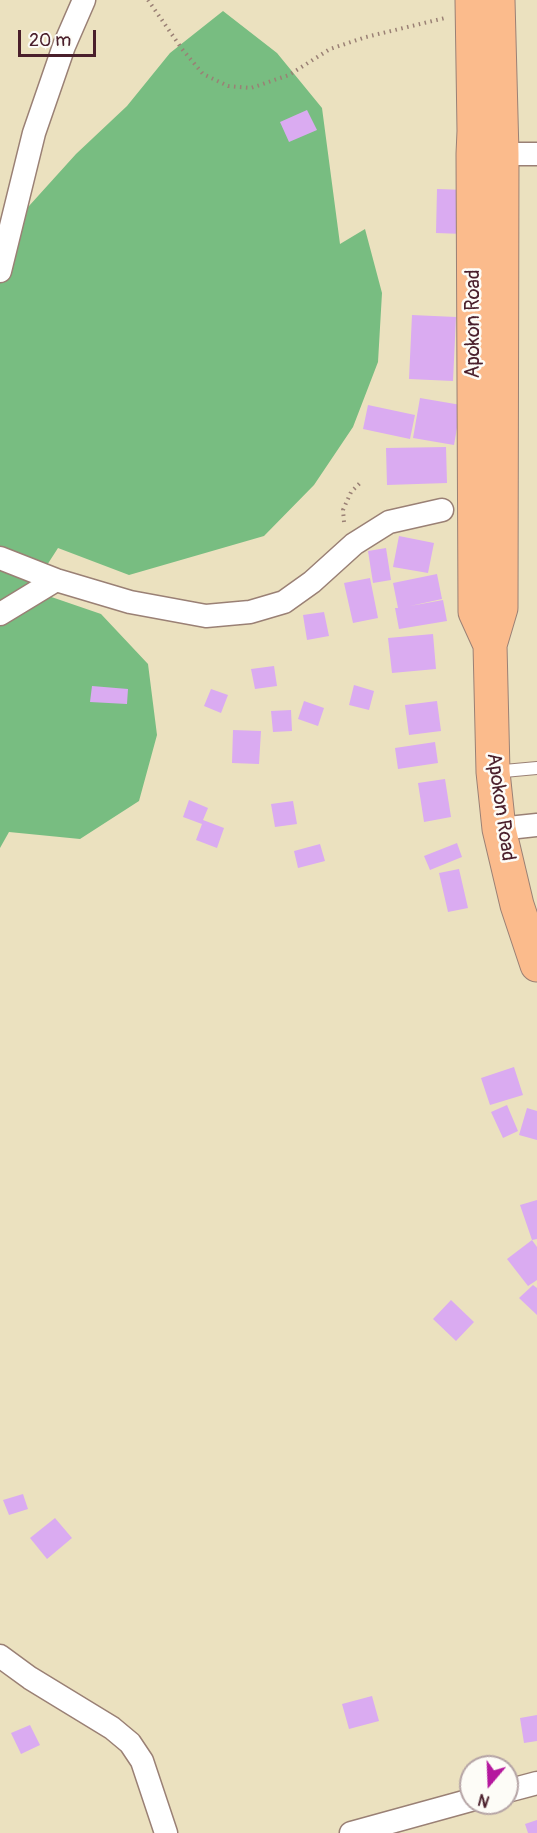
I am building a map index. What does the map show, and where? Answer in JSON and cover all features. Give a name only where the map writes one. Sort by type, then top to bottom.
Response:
[{"type":"highway","name":"Apokon Road","points":[[481,4],[501,608],[490,645],[493,772],[499,829],[517,904],[537,965]]},
{"type":"street","points":[[0,271],[34,133],[64,46],[84,0]]},
{"type":"street","points":[[487,154],[537,154]]},
{"type":"street","points":[[0,558],[56,580],[130,602],[206,616],[250,612],[284,602],[312,582],[354,544],[389,522],[442,510]]},
{"type":"street","points":[[0,614],[56,580]]},
{"type":"street","points":[[499,829],[537,825]]},
{"type":"street","points":[[0,1656],[30,1678],[112,1728],[130,1743],[142,1761],[166,1833]]},
{"type":"street","points":[[519,1788],[537,1783]]},
{"type":"street","points":[[351,1833],[459,1803]]},
{"type":"lane","points":[[493,772],[537,768]]},
{"type":"path","points":[[148,0],[182,49],[203,74],[228,87],[251,88],[289,75],[330,49],[481,4]]},
{"type":"path","points":[[354,544],[344,527],[343,510],[351,492],[361,483]]},
{"type":"green space","points":[[223,11],[277,53],[322,108],[340,244],[365,229],[382,293],[378,362],[353,427],[314,485],[264,536],[129,575],[58,548],[31,590],[101,614],[148,664],[157,735],[139,801],[80,839],[9,832],[0,848],[0,226],[29,206],[76,154],[127,106],[170,53]]},
{"type":"building","points":[[307,110],[317,130],[289,142],[280,122]]},
{"type":"building","points":[[437,189],[466,190],[464,234],[436,233]]},
{"type":"building","points":[[412,315],[456,317],[453,381],[409,379]]},
{"type":"building","points":[[420,398],[461,405],[454,445],[413,438]]},
{"type":"building","points":[[368,405],[415,415],[410,439],[363,429]]},
{"type":"building","points":[[446,447],[447,483],[387,485],[386,448]]},
{"type":"building","points":[[399,536],[434,543],[428,573],[393,567]]},
{"type":"building","points":[[386,548],[391,580],[373,583],[368,551]]},
{"type":"building","points":[[437,574],[442,599],[410,606],[443,600],[447,621],[399,629],[393,583]]},
{"type":"building","points":[[370,578],[378,618],[353,623],[344,583]]},
{"type":"building","points":[[324,612],[329,636],[307,640],[303,615]]},
{"type":"building","points":[[433,634],[436,669],[392,673],[388,638]]},
{"type":"building","points":[[274,666],[277,686],[255,689],[251,669]]},
{"type":"building","points":[[354,685],[374,691],[369,710],[349,705]]},
{"type":"building","points":[[92,686],[128,689],[127,704],[90,702]]},
{"type":"building","points":[[211,689],[228,695],[221,713],[204,706]]},
{"type":"building","points":[[304,701],[324,708],[318,726],[298,719]]},
{"type":"building","points":[[437,701],[441,731],[409,735],[405,705]]},
{"type":"building","points":[[291,710],[292,731],[273,732],[271,711]]},
{"type":"building","points":[[233,730],[261,731],[259,764],[232,763]]},
{"type":"building","points":[[435,742],[438,763],[398,769],[395,748]]},
{"type":"building","points":[[445,779],[451,817],[424,822],[418,783]]},
{"type":"building","points":[[189,800],[208,808],[203,820],[224,828],[217,848],[196,840],[202,824],[183,817]]},
{"type":"building","points":[[293,801],[297,824],[275,827],[271,804]]},
{"type":"building","points":[[457,843],[462,857],[430,870],[424,856]]},
{"type":"building","points":[[320,844],[325,861],[298,868],[294,851]]},
{"type":"building","points":[[459,869],[468,908],[448,912],[439,873]]},
{"type":"building","points":[[514,1067],[523,1095],[490,1105],[481,1078]]},
{"type":"building","points":[[507,1105],[518,1131],[503,1138],[491,1112]]},
{"type":"building","points":[[527,1108],[537,1111],[537,1140],[519,1135]]},
{"type":"building","points":[[537,1200],[537,1239],[532,1240],[520,1205]]},
{"type":"building","points":[[532,1240],[537,1247],[537,1280],[528,1286],[507,1259]]},
{"type":"building","points":[[533,1285],[537,1288],[537,1315],[519,1298]]},
{"type":"building","points":[[451,1300],[474,1322],[456,1341],[433,1319]]},
{"type":"building","points":[[23,1494],[28,1509],[9,1515],[3,1500]]},
{"type":"building","points":[[55,1518],[72,1538],[47,1559],[30,1538]]},
{"type":"building","points":[[372,1696],[379,1721],[349,1729],[342,1704]]},
{"type":"building","points":[[537,1715],[537,1741],[524,1743],[520,1718]]},
{"type":"building","points":[[30,1725],[40,1745],[21,1754],[11,1733]]},
{"type":"building","points":[[537,1820],[537,1833],[528,1833],[525,1824]]}]
